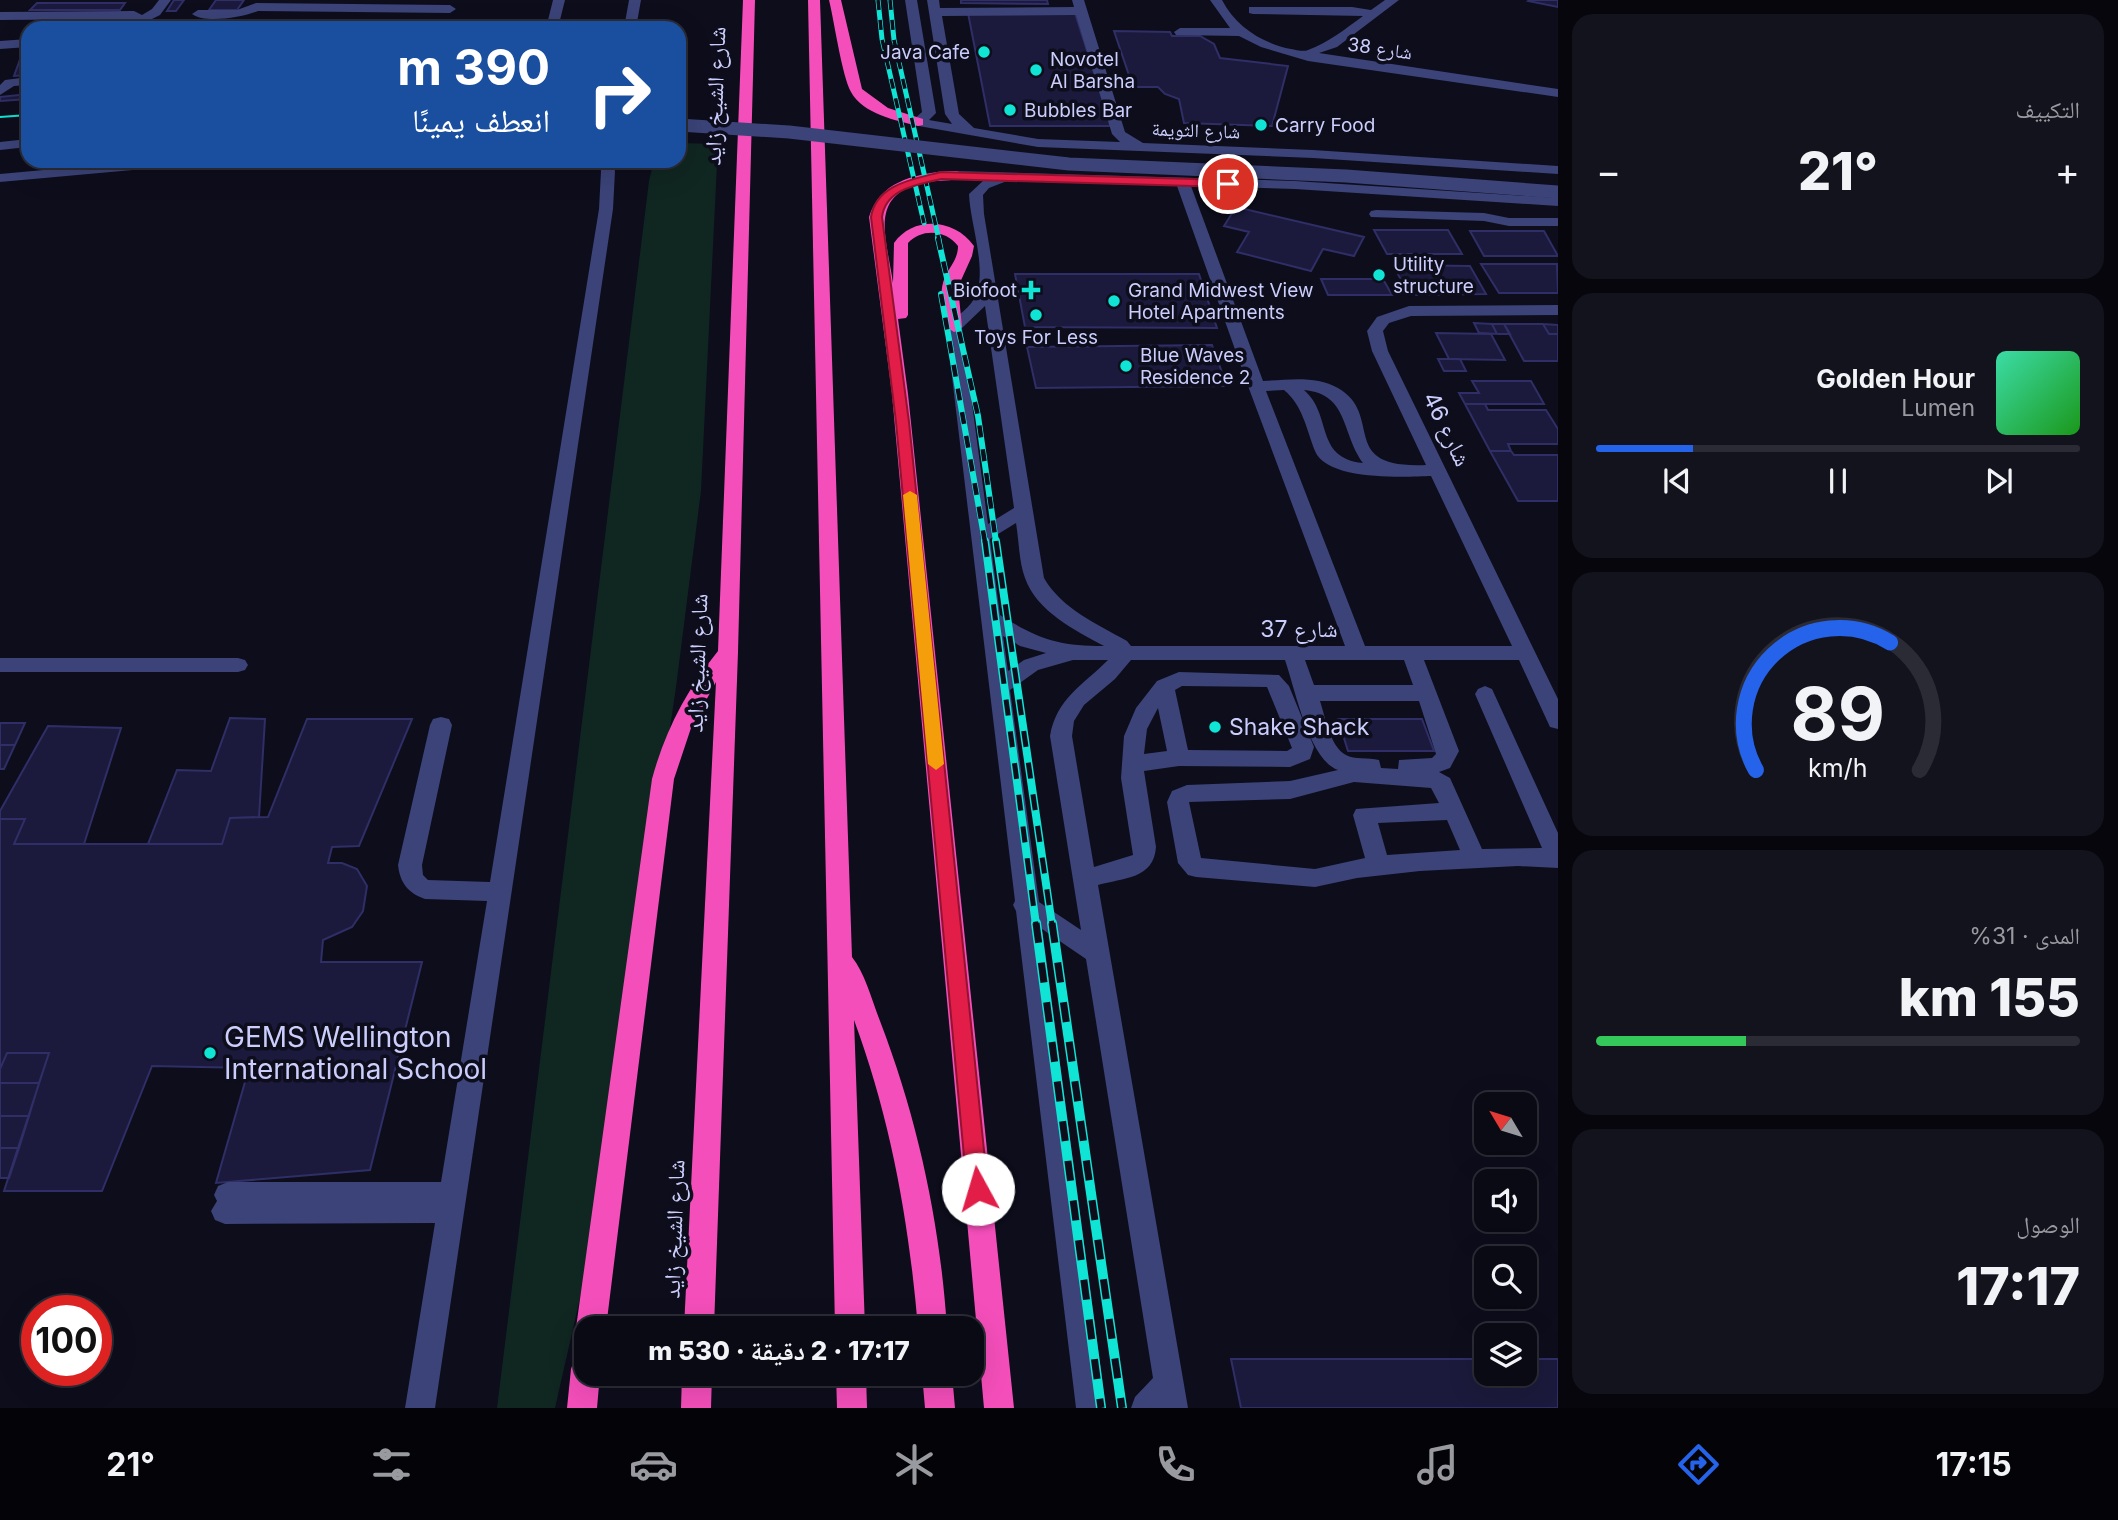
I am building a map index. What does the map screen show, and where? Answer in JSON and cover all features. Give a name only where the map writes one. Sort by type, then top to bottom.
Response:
[{"type":"highway","name":"شارع الشيخ زايد","points":[[700,1316],[728,652],[749,0]]},
{"type":"highway","points":[[814,0],[850,1316]]},
{"type":"highway","points":[[835,0],[856,90],[862,98],[884,112],[918,122]]},
{"type":"highway","points":[[957,175],[926,178],[899,187],[889,193],[877,208],[876,217],[900,394],[999,1408]]},
{"type":"highway","points":[[900,394],[901,243],[908,234],[934,229],[952,232],[963,241],[966,253],[954,274],[950,289],[954,327]]},
{"type":"highway","points":[[593,1316],[663,779],[687,711],[728,652]]},
{"type":"highway","points":[[840,953],[865,1014],[897,1113],[925,1239],[932,1316]]},
{"type":"highway","points":[[582,1408],[584,1386]]},
{"type":"highway","points":[[696,1408],[697,1386]]},
{"type":"highway","points":[[851,1386],[852,1408]]},
{"type":"highway","points":[[938,1386],[940,1408]]},
{"type":"street","points":[[127,15],[138,0]]},
{"type":"street","points":[[148,21],[165,0]]},
{"type":"street","points":[[554,21],[559,0]]},
{"type":"street","points":[[631,21],[635,0]]},
{"type":"street","points":[[644,21],[648,0]]},
{"type":"street","points":[[911,0],[929,113],[918,122]]},
{"type":"street","name":"شارع 38","points":[[1216,0],[1225,18],[1241,32],[1276,53],[1558,93]]},
{"type":"street","points":[[1308,57],[1320,48],[1333,44],[1393,0]]},
{"type":"street","points":[[198,14],[239,14],[256,7],[379,4],[412,4],[450,9]]},
{"type":"street","points":[[976,134],[959,124],[952,114],[934,6],[1080,5],[1119,134],[1128,142],[1144,148]]},
{"type":"street","points":[[1253,10],[1352,10],[1373,14]]},
{"type":"street","points":[[210,21],[215,14]]},
{"type":"street","points":[[0,16],[127,15],[141,21]]},
{"type":"street","points":[[1180,32],[1241,32]]},
{"type":"street","points":[[0,45],[21,44]]},
{"type":"street","points":[[1333,44],[1331,51],[1339,62]]},
{"type":"street","points":[[0,92],[10,83],[21,82]]},
{"type":"street","points":[[0,92],[21,91]]},
{"type":"street","points":[[686,115],[793,122],[1107,155],[1360,166],[1558,180]]},
{"type":"street","name":"شارع الثويمة","points":[[918,122],[1038,143],[1344,156],[1558,170]]},
{"type":"street","points":[[686,125],[789,132],[1069,164],[1346,176],[1558,192]]},
{"type":"street","points":[[1102,146],[1112,142],[1119,134]]},
{"type":"street","points":[[0,140],[21,138]]},
{"type":"street","points":[[0,146],[21,144]]},
{"type":"street","points":[[1282,153],[1302,162],[1311,170],[1308,178],[1295,185]]},
{"type":"street","points":[[0,156],[21,154]]},
{"type":"street","points":[[1344,156],[1330,163],[1327,170],[1333,178],[1356,188]]},
{"type":"street","points":[[1540,168],[1558,162]]},
{"type":"street","points":[[0,168],[21,166]]},
{"type":"street","points":[[0,178],[110,168]]},
{"type":"street","points":[[420,1408],[606,209],[607,168]]},
{"type":"street","points":[[606,209],[620,168]]},
{"type":"street","points":[[0,191],[43,174]]},
{"type":"street","points":[[957,175],[1295,185],[1558,202]]},
{"type":"street","points":[[1004,177],[981,188],[976,198],[1034,578],[1043,594],[1058,609],[1119,646],[1125,653],[1072,704],[1061,727],[1171,1395],[1146,1408]]},
{"type":"street","points":[[1182,183],[1358,653]]},
{"type":"street","points":[[1520,200],[1533,222]]},
{"type":"street","points":[[1376,214],[1483,217],[1509,222],[1558,222]]},
{"type":"street","points":[[989,284],[974,312],[954,327],[1025,905],[1063,1175],[1091,1408]]},
{"type":"street","name":"شارع 46","points":[[1558,310],[1409,311],[1390,316],[1378,325],[1376,338],[1558,721]]},
{"type":"street","points":[[1256,386],[1318,387],[1338,395],[1367,457],[1383,468]]},
{"type":"street","points":[[1290,386],[1306,400],[1329,459],[1343,466],[1439,470]]},
{"type":"street","points":[[980,537],[1023,511]]},
{"type":"street","name":"شارع 37","points":[[990,618],[1027,641],[1073,653],[1525,653]]},
{"type":"street","points":[[1293,654],[1326,749],[1338,761],[1356,766],[1430,766],[1444,762],[1448,751],[1411,652]]},
{"type":"street","name":"شارع 37","points":[[999,688],[1031,665],[1073,653]]},
{"type":"street","points":[[0,665],[238,665]]},
{"type":"street","points":[[1083,871],[1124,868],[1140,863],[1146,853],[1132,778],[1133,764],[1137,723],[1164,686],[1179,679],[1272,680],[1279,686],[1303,747],[1302,753],[1290,759],[1179,758],[1133,764]]},
{"type":"street","points":[[1164,686],[1179,758]]},
{"type":"street","points":[[1307,693],[1427,692]]},
{"type":"street","points":[[1474,856],[1442,784],[1436,780],[1354,774],[1290,790],[1187,794],[1180,796],[1178,802],[1191,863],[1196,868],[1315,878],[1330,872],[1474,856],[1558,858],[1485,694]]},
{"type":"street","points":[[441,725],[410,865],[410,876],[415,884],[425,889],[500,892]]},
{"type":"street","points":[[1379,866],[1364,815],[1454,811]]},
{"type":"street","points":[[1025,905],[1097,953]]},
{"type":"street","points":[[227,1203],[453,1202]]},
{"type":"green space","points":[[686,143],[718,144],[701,491],[676,687],[599,1214],[555,1408],[497,1408],[649,181],[652,168],[686,168]]},
{"type":"building","points":[[174,0],[184,0],[176,11],[167,11]]},
{"type":"building","points":[[216,0],[244,0],[237,10],[209,10]]},
{"type":"building","points":[[961,0],[1047,0],[1048,4],[961,3]]},
{"type":"building","points":[[1529,0],[1558,0],[1558,7],[1528,1]]},
{"type":"building","points":[[37,3],[125,3],[120,10],[30,10]]},
{"type":"building","name":"Novotel Al Barsha","points":[[968,13],[1075,13],[1111,126],[990,126]]},
{"type":"building","points":[[1114,31],[1170,32],[1172,36],[1200,36],[1214,44],[1220,58],[1288,66],[1272,126],[1184,123],[1179,99],[1165,94],[1158,87],[1133,87]]},
{"type":"building","points":[[21,57],[21,76],[14,76]]},
{"type":"building","points":[[21,95],[21,100],[0,101],[0,97]]},
{"type":"building","points":[[1236,207],[1364,237],[1354,256],[1323,249],[1311,271],[1237,252],[1249,232],[1224,226]]},
{"type":"building","points":[[1374,230],[1448,230],[1462,254],[1387,254]]},
{"type":"building","points":[[1470,231],[1544,231],[1558,256],[1484,256]]},
{"type":"building","points":[[1481,264],[1557,264],[1558,293],[1499,293]]},
{"type":"building","points":[[1393,265],[1470,266],[1486,294],[1409,295]]},
{"type":"building","name":"Grand Midwest View Hotel Apartments","points":[[1015,274],[1199,274],[1217,328],[1025,327]]},
{"type":"building","points":[[1321,279],[1383,279],[1392,295],[1328,295]]},
{"type":"building","points":[[1474,323],[1492,324],[1497,334],[1479,333]]},
{"type":"building","points":[[1492,324],[1504,324],[1510,334],[1497,334]]},
{"type":"building","points":[[1504,324],[1543,324],[1549,334],[1558,334],[1558,361],[1524,361]]},
{"type":"building","points":[[1543,324],[1558,325],[1558,334],[1549,334]]},
{"type":"building","points":[[1436,333],[1491,334],[1505,360],[1449,359]]},
{"type":"building","name":"Blue Waves Residence 2","points":[[1212,345],[1227,386],[1036,388],[1027,347]]},
{"type":"building","points":[[1438,359],[1460,359],[1466,371],[1444,371]]},
{"type":"building","points":[[1472,381],[1531,381],[1544,404],[1465,404],[1459,393],[1479,393]]},
{"type":"building","points":[[1465,404],[1485,404],[1488,410],[1546,410],[1558,429],[1558,444],[1508,444],[1511,451],[1490,451]]},
{"type":"building","points":[[1490,451],[1511,451],[1514,455],[1558,455],[1558,501],[1518,501]]},
{"type":"building","points":[[230,718],[265,719],[259,817],[230,818],[222,844],[148,844],[177,770],[211,771]]},
{"type":"building","points":[[307,719],[412,719],[359,846],[332,847],[328,863],[342,863],[357,869],[367,886],[363,911],[352,927],[323,940],[321,962],[422,962],[370,1170],[216,1183],[249,1068],[152,1066],[102,1191],[4,1191],[49,1053],[7,1053],[0,1069],[0,819],[25,819],[14,844],[222,844],[230,818],[268,817]]},
{"type":"building","points":[[1338,719],[1422,719],[1434,751],[1348,751]]},
{"type":"building","points":[[0,723],[25,723],[15,745],[0,745]]},
{"type":"building","points":[[48,726],[121,728],[84,844],[14,844],[25,819],[0,819],[0,811]]},
{"type":"building","points":[[0,745],[15,745],[4,769],[0,769]]},
{"type":"building","points":[[7,1053],[49,1053],[39,1083],[0,1083],[0,1069]]},
{"type":"building","points":[[0,1083],[39,1083],[29,1116],[0,1116]]},
{"type":"building","points":[[0,1116],[29,1116],[19,1148],[0,1148]]},
{"type":"building","points":[[0,1148],[19,1148],[9,1178],[0,1178]]},
{"type":"building","points":[[1231,1359],[1474,1359],[1474,1386],[1537,1386],[1537,1359],[1558,1359],[1558,1408],[1241,1408]]},
{"type":"tram line","points":[[0,117],[21,116]]},
{"type":"railway","points":[[878,0],[882,39],[924,223]]},
{"type":"railway","points":[[890,0],[894,40],[939,240]]},
{"type":"railway","points":[[938,238],[978,416],[996,542]]},
{"type":"railway","points":[[941,294],[985,542]]},
{"type":"railway","points":[[985,541],[1036,925]]},
{"type":"railway","points":[[996,541],[1052,925]]},
{"type":"railway","points":[[1036,923],[1101,1408]]},
{"type":"railway","points":[[1052,923],[1122,1408]]},
{"type":"slow traffic","points":[[910,495],[936,764]]},
{"type":"place","name":"Java Cafe","points":[[984,52]]},
{"type":"place","name":"Novotel Al Barsha","points":[[1036,70]]},
{"type":"place","name":"Bubbles Bar","points":[[1010,110]]},
{"type":"place","name":"Carry Food","points":[[1261,125]]},
{"type":"place","name":"Utility structure","points":[[1379,275]]},
{"type":"place","name":"Biofoot","points":[[1031,290]]},
{"type":"place","name":"Grand Midwest View Hotel Apartments","points":[[1114,301]]},
{"type":"place","name":"Toys For Less","points":[[1036,315]]},
{"type":"place","name":"Blue Waves Residence 2","points":[[1126,366]]},
{"type":"place","name":"Shake Shack","points":[[1215,727]]},
{"type":"place","name":"GEMS Wellington International School","points":[[210,1053]]},
{"type":"route","points":[[978,1189],[900,394],[877,208],[889,193],[899,187],[941,176],[1228,184]]}]
